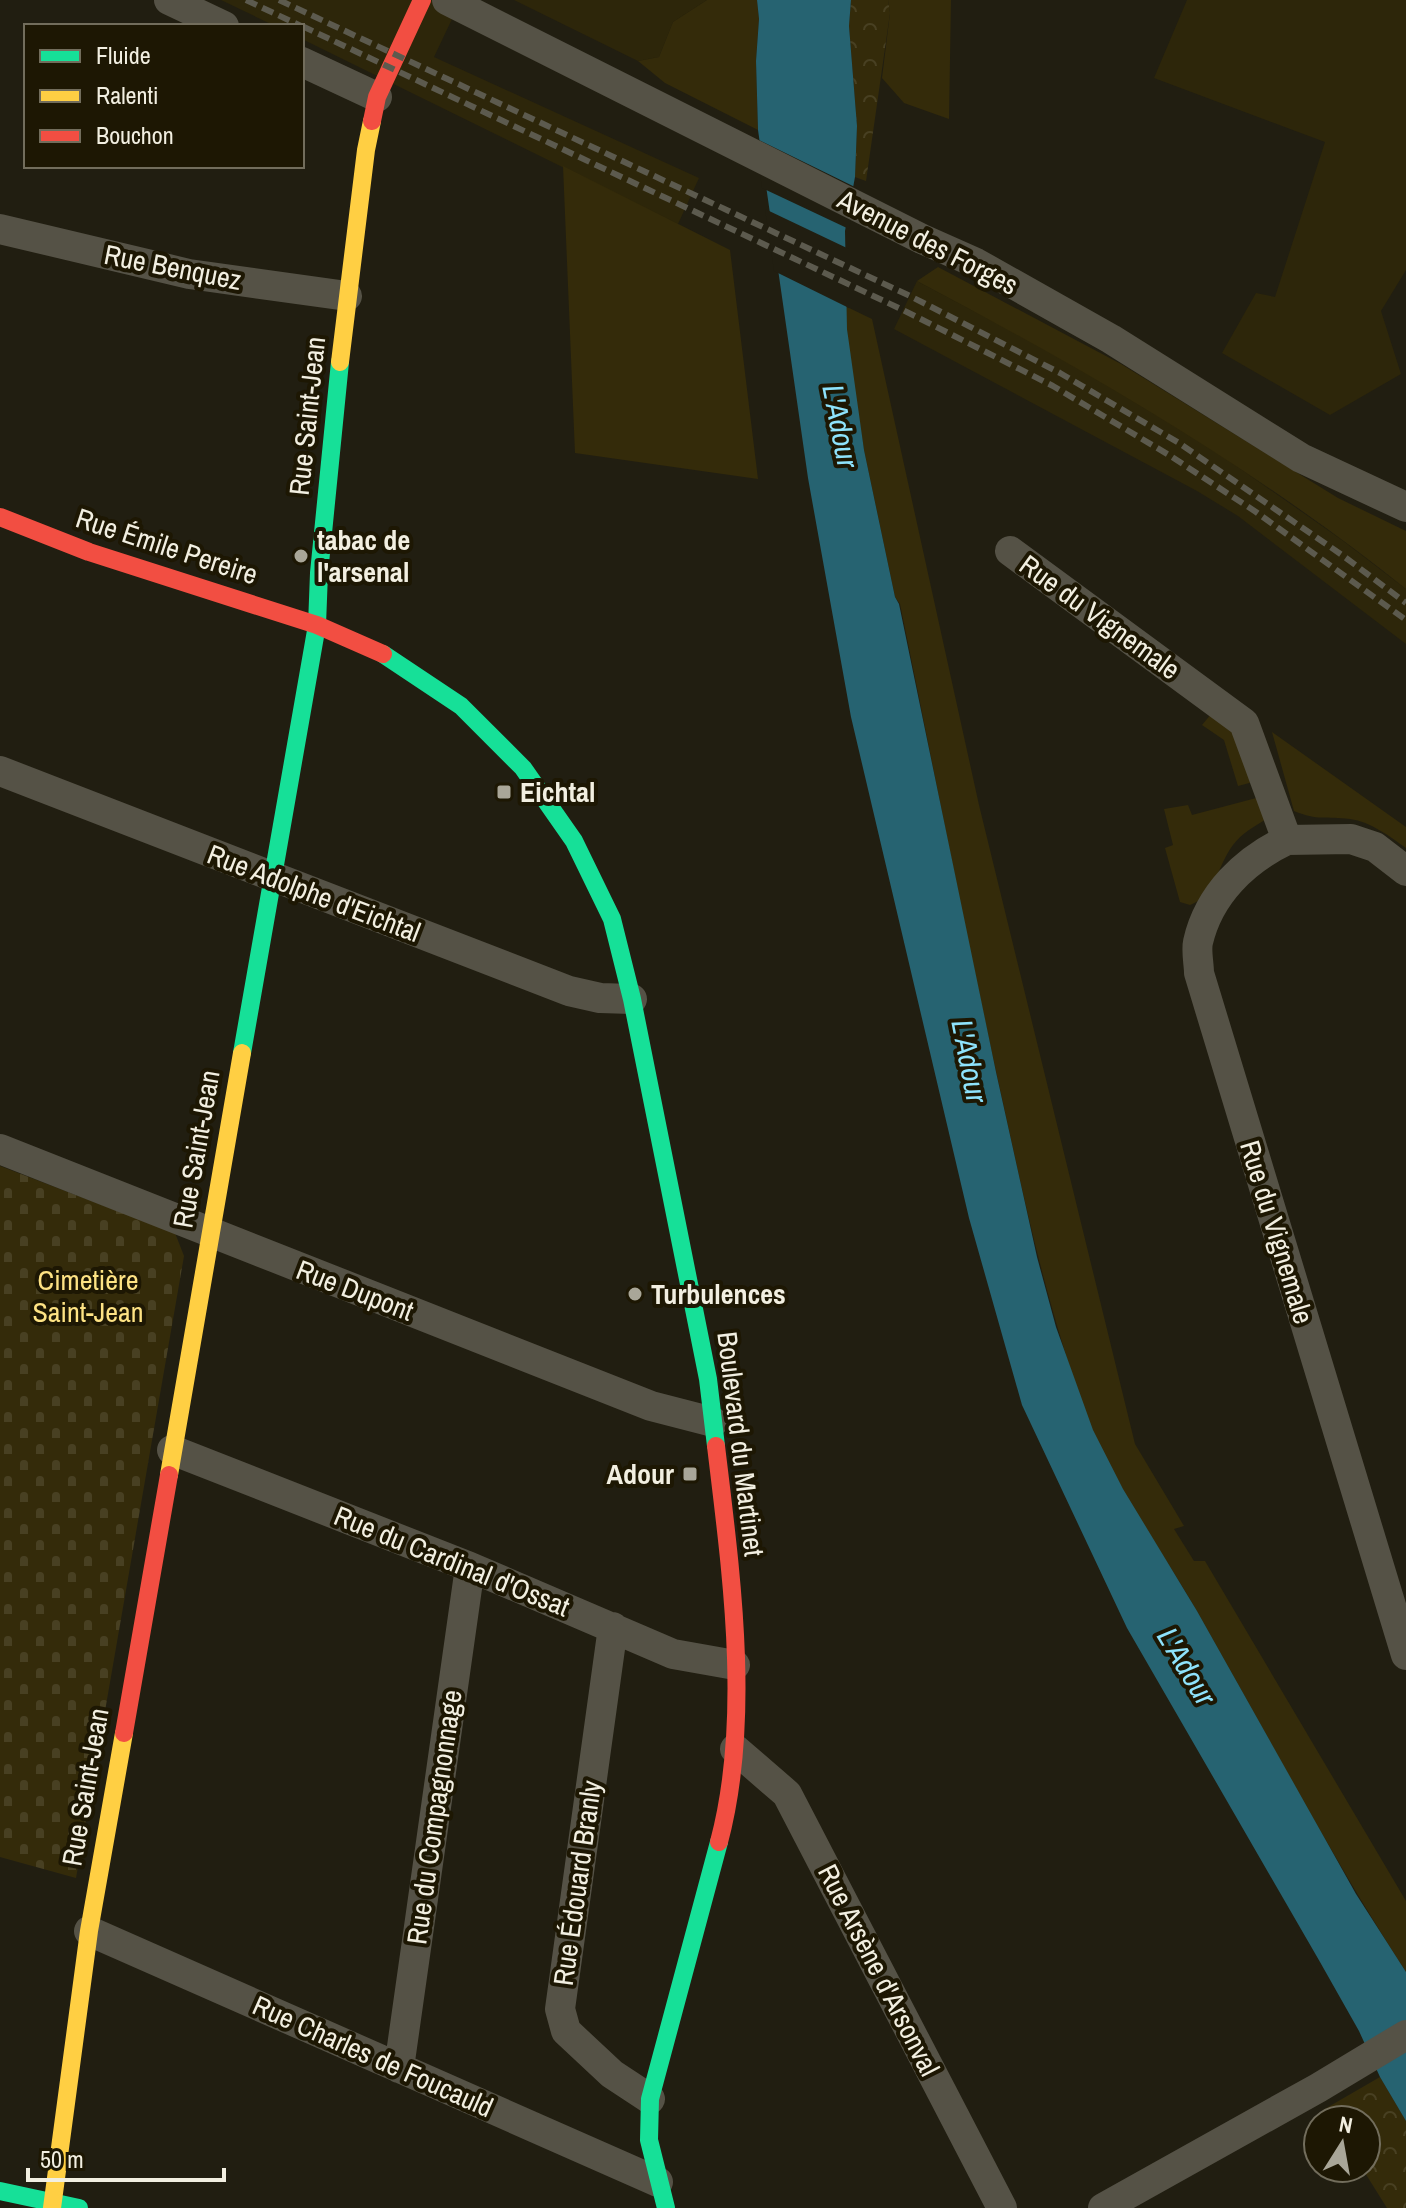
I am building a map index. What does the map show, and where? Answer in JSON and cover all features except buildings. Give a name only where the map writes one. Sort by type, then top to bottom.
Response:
[{"type":"street","points":[[169,0],[220,24]]},
{"type":"street","name":"Rue Saint-Jean","points":[[52,2205],[89,1931],[317,625],[319,573],[347,296],[366,150],[377,97],[422,0]]},
{"type":"street","name":"Avenue des Forges","points":[[447,0],[922,239],[976,263],[1111,339],[1301,458],[1404,501]]},
{"type":"street","points":[[304,63],[377,97]]},
{"type":"street","name":"Rue Benquez","points":[[0,229],[189,274],[347,296]]},
{"type":"street","name":"Rue Émile Pereire","points":[[0,517],[89,552],[317,625]]},
{"type":"street","name":"Rue du Vignemale","points":[[1010,551],[1244,723],[1287,840]]},
{"type":"street","name":"Boulevard du Martinet","points":[[317,625],[380,652],[461,706],[523,768],[574,841],[593,877],[612,919],[632,999],[708,1379],[728,1544],[737,1703],[735,1749],[724,1822],[650,2099],[648,2141],[662,2195]]},
{"type":"street","name":"Rue Adolphe d'Eichtal","points":[[0,771],[569,991],[600,998],[632,999]]},
{"type":"street","name":"Rue du Vignemale","points":[[1406,871],[1375,847],[1351,839],[1287,840],[1262,852],[1237,872],[1217,899],[1198,943],[1199,973],[1406,1655]]},
{"type":"street","name":"Rue Dupont","points":[[0,1149],[651,1406],[713,1422]]},
{"type":"street","name":"Rue du Cardinal d'Ossat","points":[[172,1450],[470,1567],[673,1654],[735,1665]]},
{"type":"street","name":"Rue du Compagnonnage","points":[[399,2068],[470,1567]]},
{"type":"street","name":"Rue Édouard Branly","points":[[613,1627],[560,2009],[566,2031],[612,2074],[650,2099]]},
{"type":"street","name":"Rue Arsène d'Arsonval","points":[[735,1749],[787,1794],[1002,2208]]},
{"type":"street","name":"Rue Charles de Foucauld","points":[[89,1931],[399,2068],[662,2195]]},
{"type":"street","points":[[1103,2208],[1406,2035]]},
{"type":"street","points":[[0,2191],[52,2205],[79,2208]]},
{"type":"shaded area","points":[[221,0],[461,0],[434,57],[699,178],[678,224],[304,40],[304,24],[271,24]]},
{"type":"shaded area","points":[[514,0],[707,0],[673,22],[659,57],[638,61]]},
{"type":"shaded area","points":[[1187,0],[1406,0],[1406,270],[1381,311],[1401,374],[1330,415],[1222,353],[1256,293],[1275,297],[1325,142],[1154,78]]},
{"type":"shaded area","points":[[917,281],[1051,352],[1208,446],[1342,540],[1406,589],[1406,644],[1238,516],[894,329]]},
{"type":"green space","points":[[707,0],[757,0],[758,130],[665,83],[638,61],[659,57],[673,22]]},
{"type":"green space","points":[[851,0],[888,0],[890,13],[866,181],[855,177],[857,126],[849,26]]},
{"type":"green space","points":[[888,0],[951,0],[949,119],[904,103],[882,78],[890,13]]},
{"type":"green space","points":[[563,166],[730,250],[758,479],[575,453]]},
{"type":"green space","points":[[938,267],[1121,364],[1338,498],[1406,531],[1406,589],[1290,502],[1169,423],[917,281]]},
{"type":"green space","points":[[845,306],[872,319],[979,805],[1135,1444],[1184,1526],[1174,1529],[1194,1561],[1205,1561],[1406,1901],[1406,1972],[1325,1839],[1198,1613],[1127,1499],[1091,1427],[1076,1387],[1040,1264],[988,1036],[900,604],[895,597],[864,450],[850,363]]},
{"type":"green space","points":[[1212,713],[1239,737],[1253,782],[1238,786],[1224,740],[1202,725]]},
{"type":"green space","points":[[1272,732],[1406,827],[1406,848],[1365,823],[1294,811]]},
{"type":"green space","points":[[1260,797],[1268,818],[1233,845],[1211,887],[1199,900],[1190,905],[1180,902],[1165,848],[1173,845],[1164,809],[1188,805],[1192,815]]},
{"type":"green space","name":"Cimetière Saint-Jean","points":[[0,1166],[175,1233],[184,1256],[76,1878],[0,1857]]},
{"type":"green space","points":[[1380,2077],[1406,2121],[1406,2208],[1387,2208],[1372,2184],[1382,2184],[1382,2104],[1333,2104]]},
{"type":"water","name":"L'Adour","points":[[757,0],[851,0],[849,26],[857,126],[855,177],[845,231],[847,329],[864,450],[996,1072],[1037,1257],[1056,1327],[1093,1430],[1123,1489],[1197,1611],[1356,1894],[1406,1972],[1406,2121],[1320,1962],[1127,1628],[1022,1405],[969,1218],[851,717],[808,478],[758,130]]},
{"type":"pier","points":[[755,138],[857,188],[849,229],[762,188]]},
{"type":"pier","points":[[765,209],[849,249],[849,308],[774,271]]},
{"type":"railway","points":[[246,0],[297,24]]},
{"type":"railway","points":[[279,0],[910,296],[1060,373],[1179,443],[1406,603]]},
{"type":"railway","points":[[304,27],[903,310],[1053,386],[1169,455],[1256,512],[1406,620]]},
{"type":"traffic: fast","points":[[242,1053],[317,625],[319,573],[340,362]]},
{"type":"traffic: fast","points":[[383,654],[461,706],[523,768],[574,841],[612,919],[632,999],[708,1379],[716,1446]]},
{"type":"traffic: fast","points":[[666,2208],[649,2140],[650,2099],[719,1842]]},
{"type":"traffic: fast","points":[[0,2191],[79,2208]]},
{"type":"traffic: slow","points":[[340,362],[372,121]]},
{"type":"traffic: slow","points":[[169,1475],[242,1053]]},
{"type":"traffic: slow","points":[[52,2208],[89,1931],[124,1733]]},
{"type":"traffic: jam","points":[[372,121],[377,97],[422,0]]},
{"type":"traffic: jam","points":[[0,517],[89,552],[317,625],[383,654]]},
{"type":"traffic: jam","points":[[716,1446],[732,1594],[737,1695],[735,1746],[719,1842]]},
{"type":"traffic: jam","points":[[124,1733],[169,1475]]},
{"type":"place","name":"tabac de l'arsenal","points":[[301,556]]},
{"type":"place","name":"Eichtal","points":[[504,792]]},
{"type":"place","name":"Turbulences","points":[[635,1294]]},
{"type":"place","name":"Adour","points":[[690,1474]]}]
